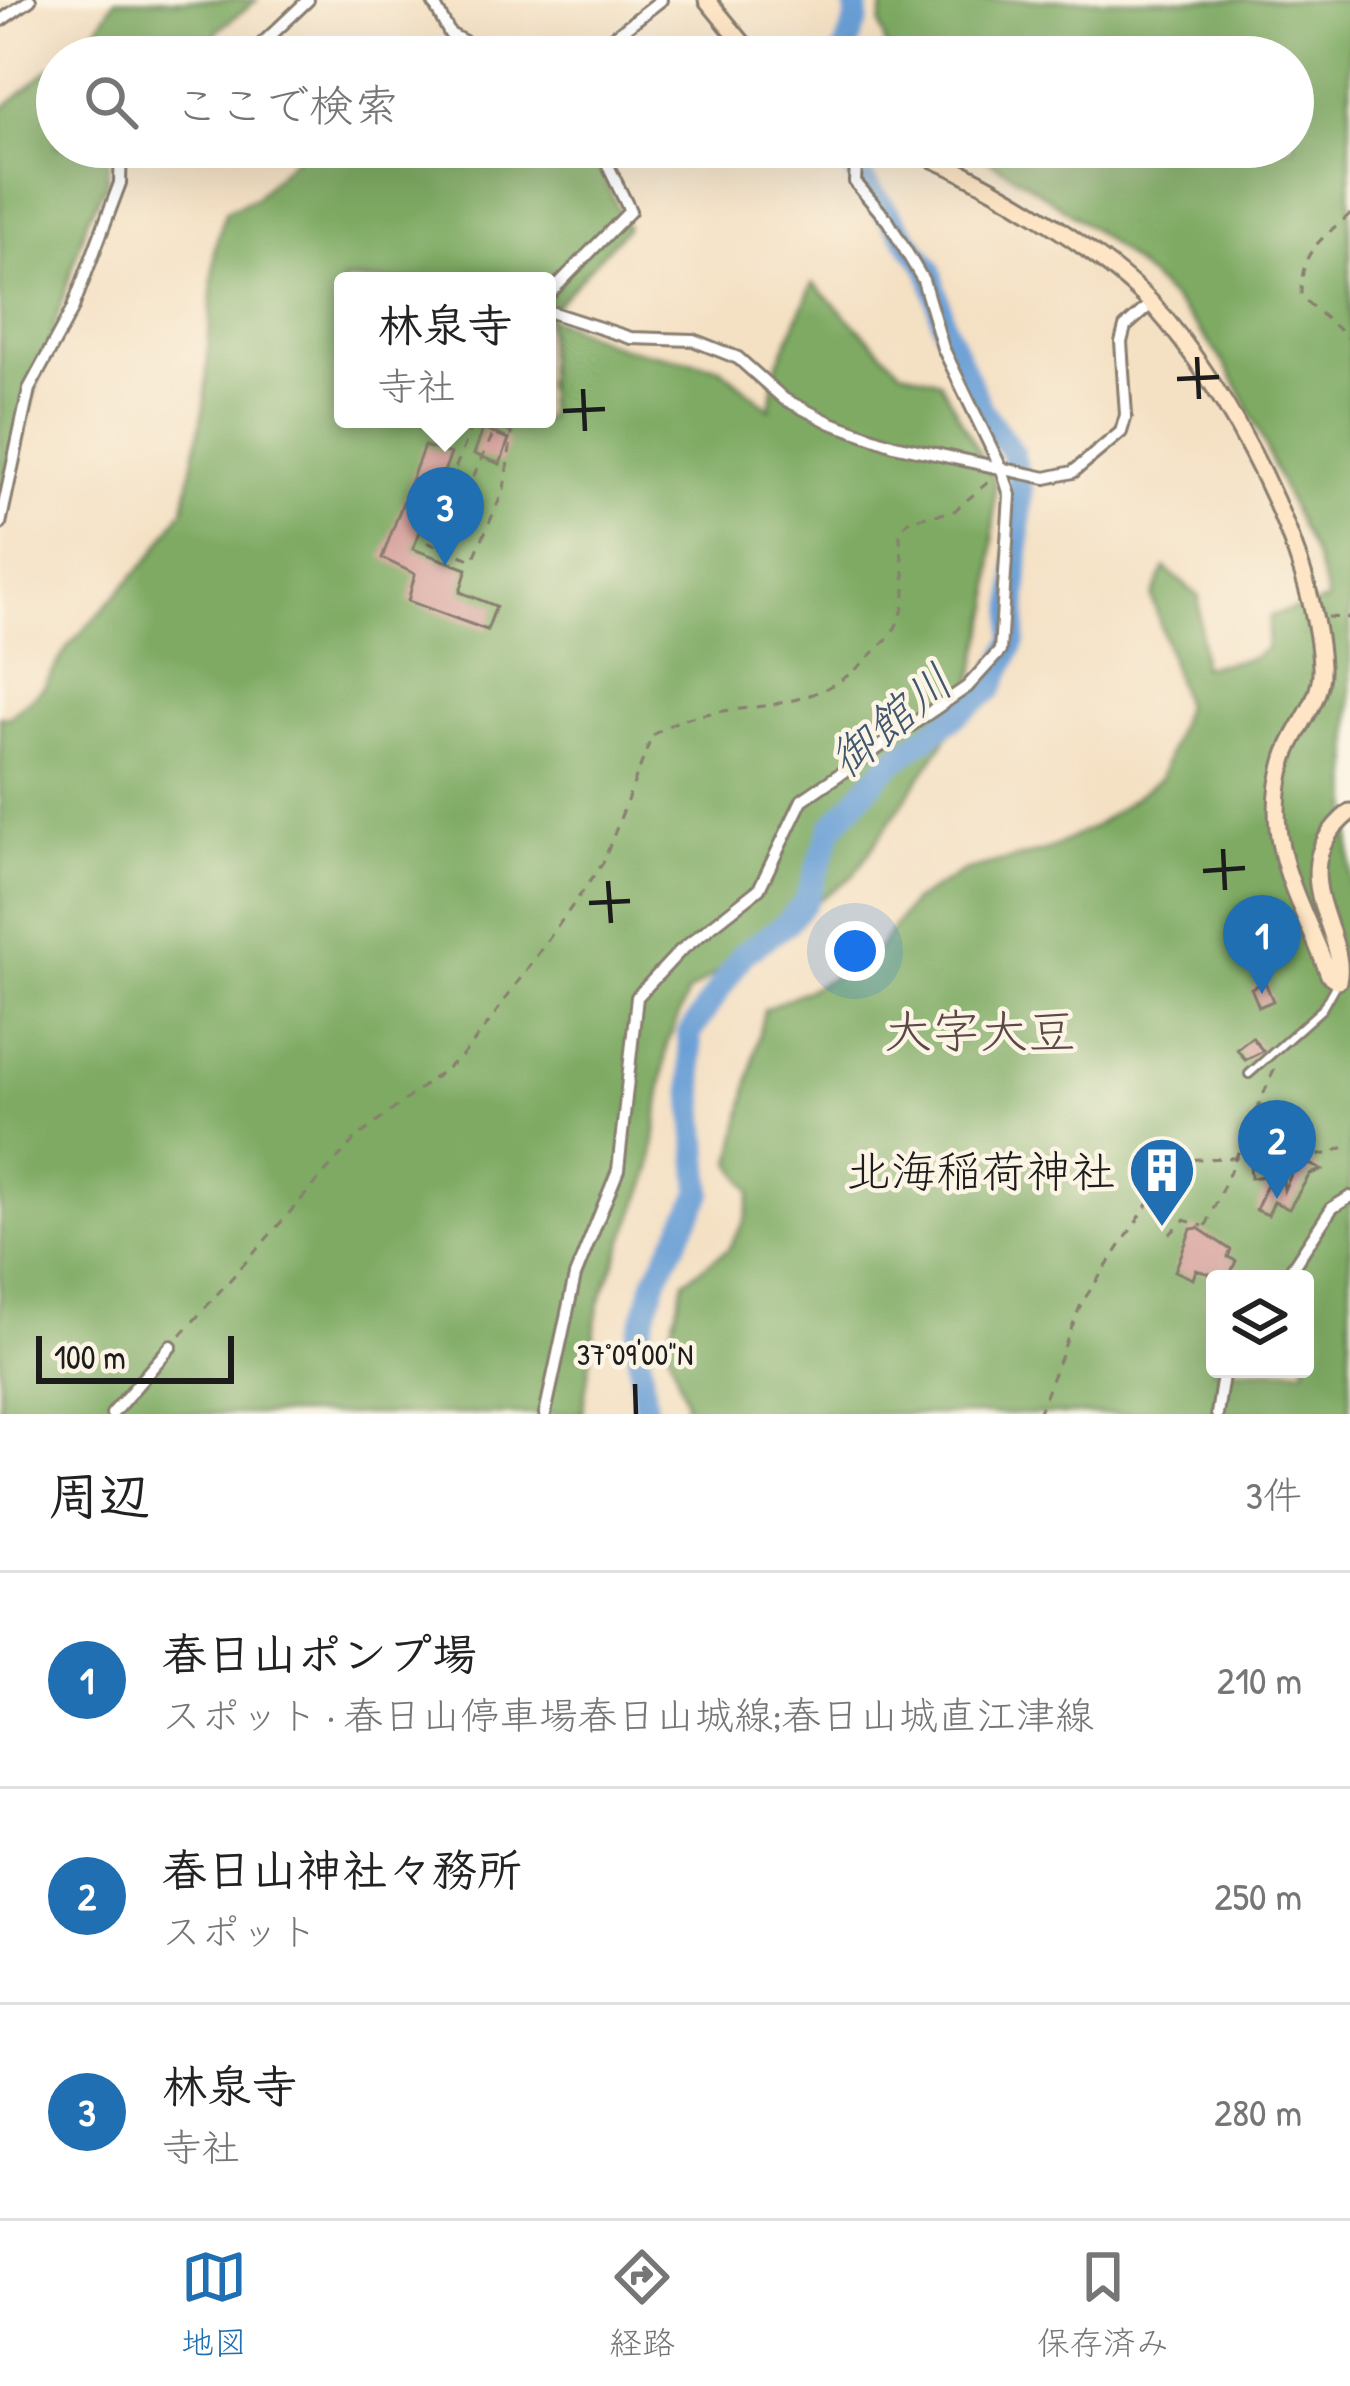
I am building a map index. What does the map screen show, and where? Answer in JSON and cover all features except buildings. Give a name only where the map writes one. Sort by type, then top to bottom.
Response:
[{"type":"main road","points":[[707,0],[737,36]]},
{"type":"main road","points":[[960,168],[1152,303],[1208,378],[1258,471],[1292,545],[1314,617],[1319,688],[1284,762],[1277,824],[1287,882],[1329,975],[1338,981],[1345,968],[1343,950],[1320,860],[1338,822],[1350,812]]},
{"type":"street","points":[[0,21],[30,0]]},
{"type":"street","points":[[270,36],[308,0]]},
{"type":"street","points":[[433,0],[454,36]]},
{"type":"street","points":[[615,36],[661,0]]},
{"type":"street","points":[[0,524],[29,389],[72,310],[121,183],[121,168]]},
{"type":"street","points":[[556,287],[630,211],[609,168]]},
{"type":"street","points":[[544,1414],[575,1276],[619,1170],[638,997],[680,950],[759,889],[802,800],[987,670],[1000,651],[1010,495],[943,348],[923,280],[888,221],[855,182],[856,168]]},
{"type":"street","points":[[556,314],[631,338],[693,340],[738,358],[784,399],[830,423],[894,445],[1002,470],[1060,477],[1110,446],[1126,415],[1121,342],[1125,327],[1152,303]]},
{"type":"street","points":[[1291,1270],[1332,1208],[1350,1197]]},
{"type":"street","points":[[112,1414],[171,1346]]},
{"type":"street","points":[[1217,1414],[1223,1378]]},
{"type":"lane","points":[[1249,1074],[1322,1009],[1338,981]]},
{"type":"path","points":[[1350,214],[1309,251],[1301,267],[1301,296],[1350,339]]},
{"type":"path","points":[[471,428],[425,542],[473,560],[504,489],[512,434],[506,428]]},
{"type":"path","points":[[457,502],[497,428]]},
{"type":"path","points":[[171,1346],[338,1156],[462,1056],[482,1031],[603,863],[652,736],[664,726],[696,718],[790,704],[855,671],[899,622],[907,575],[900,530],[910,519],[953,512],[1002,470]]},
{"type":"path","points":[[434,496],[466,508],[448,551]]},
{"type":"path","points":[[1314,617],[1350,618]]},
{"type":"path","points":[[1170,1234],[1184,1220],[1204,1226],[1279,1060]]},
{"type":"path","points":[[1038,1414],[1081,1304],[1178,1160],[1236,1154],[1328,1154],[1350,1145]]},
{"type":"green space","points":[[115,0],[257,0],[216,36],[92,36]]},
{"type":"green space","points":[[884,0],[1350,0],[1350,1414],[683,1414],[686,1401],[667,1346],[684,1281],[728,1249],[746,1218],[751,1192],[732,1163],[764,1010],[870,960],[913,901],[964,871],[1045,851],[1095,826],[1160,779],[1184,706],[1152,597],[1165,568],[1199,597],[1202,667],[1252,658],[1266,649],[1270,616],[1328,601],[1315,557],[1251,414],[1216,352],[1188,316],[1119,251],[1000,168],[1314,168],[1314,36],[883,36],[880,25]]},
{"type":"green space","points":[[36,80],[36,168],[108,168],[107,183],[88,217],[0,503],[0,111]]},
{"type":"green space","points":[[285,168],[599,168],[627,227],[556,305],[556,272],[334,272],[334,428],[556,428],[556,321],[619,347],[719,367],[770,409],[776,367],[813,283],[901,370],[940,381],[995,482],[991,608],[963,714],[854,875],[688,993],[667,1044],[651,1172],[599,1303],[582,1414],[0,1414],[0,716],[9,717],[43,688],[68,647],[151,557],[184,508],[205,401],[215,246],[226,211],[255,198]]},
{"type":"waterway","name":"御館川","points":[[850,36],[857,19],[856,0]]},
{"type":"waterway","name":"御館川","points":[[646,1414],[637,1339],[656,1278],[701,1193],[689,1034],[743,954],[786,924],[806,901],[832,827],[886,767],[991,689],[1014,641],[1021,488],[1012,452],[981,409],[944,326],[930,270],[854,168]]},
{"type":"place","name":"林泉寺","points":[[445,566]]},
{"type":"place","name":"春日山ポンプ場","points":[[1262,994]]},
{"type":"place","name":"春日山神社々務所","points":[[1277,1199]]},
{"type":"place","name":"北海稲荷神社","points":[[1162,1229]]},
{"type":"district","name":"大字大豆","points":[[980,1030]]}]
